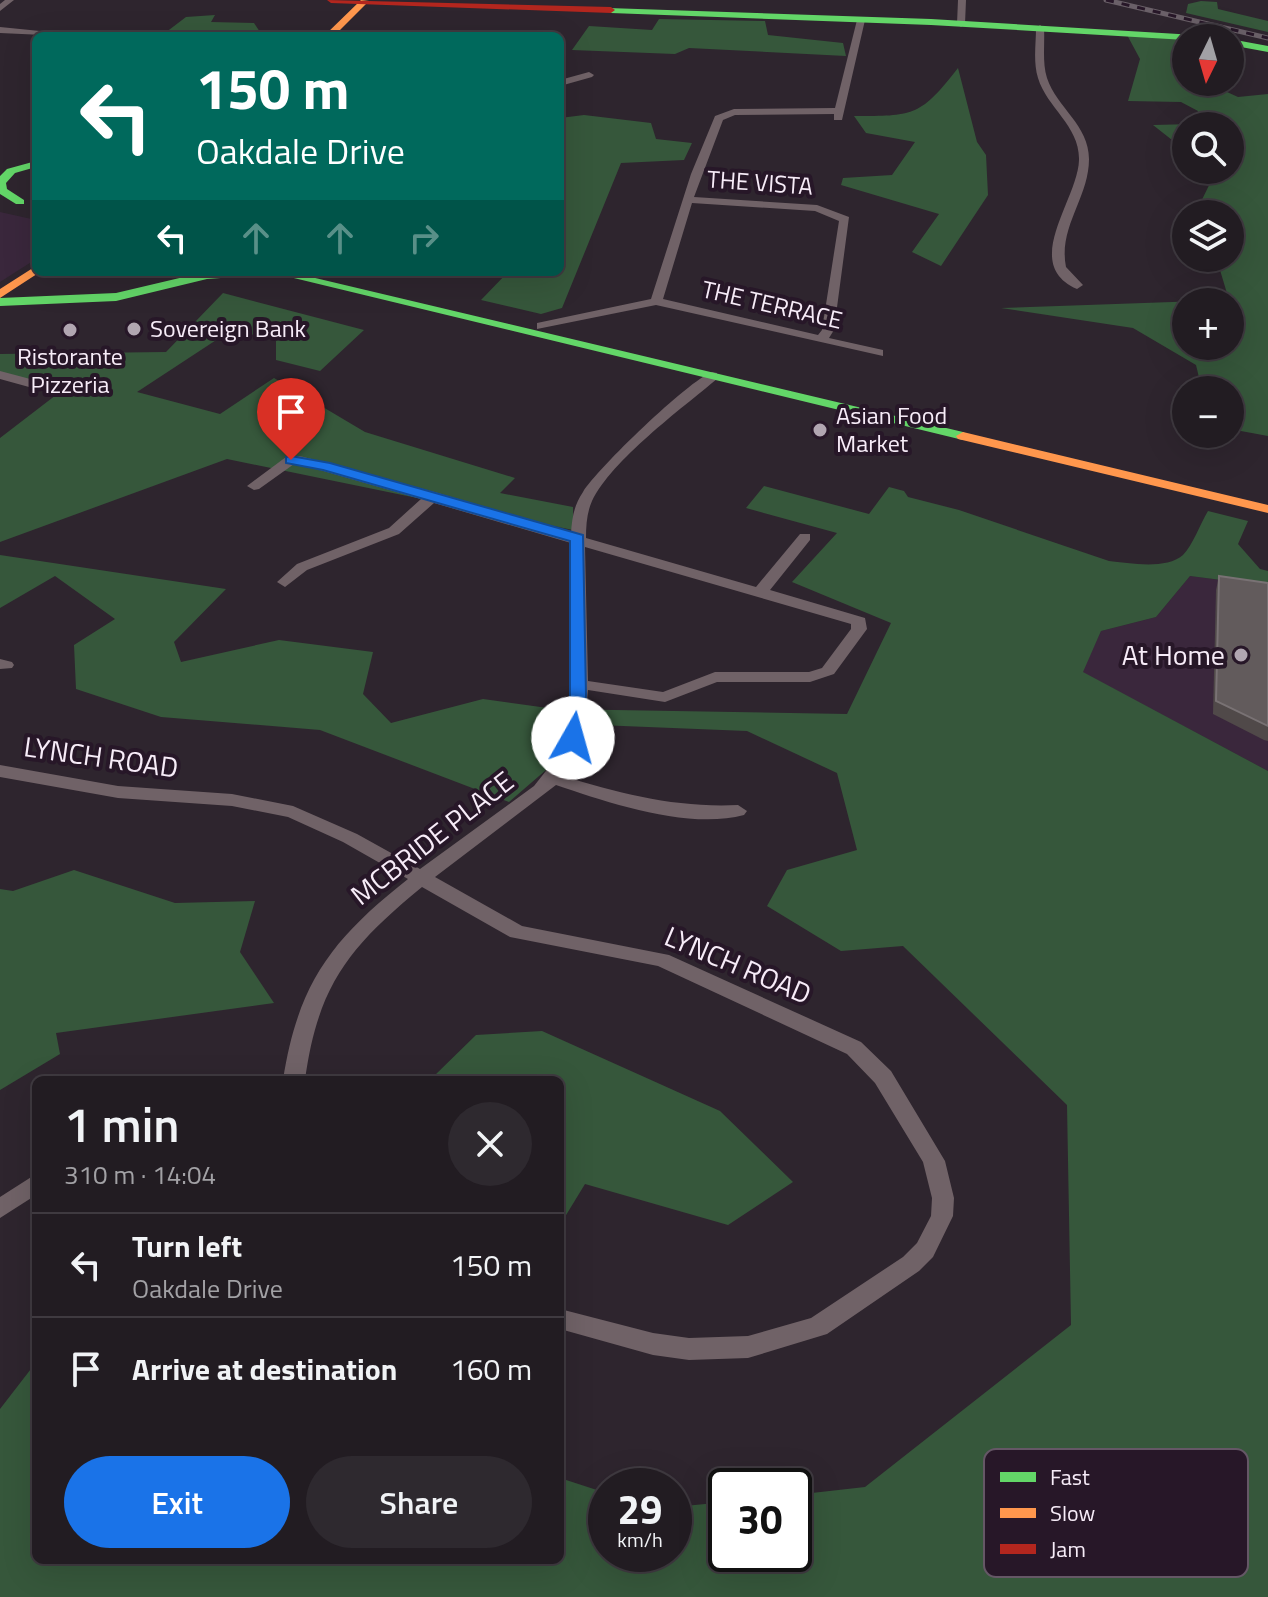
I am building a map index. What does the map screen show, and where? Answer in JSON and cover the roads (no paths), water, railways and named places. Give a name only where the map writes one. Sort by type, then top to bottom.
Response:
[{"type":"main road","points":[[331,0],[766,8],[861,20],[1172,37]]},
{"type":"main road","points":[[333,32],[365,1]]},
{"type":"main road","points":[[1244,45],[1268,49]]},
{"type":"main road","points":[[28,204],[2,190],[0,182],[11,171],[32,165]]},
{"type":"main road","points":[[0,198],[28,204]]},
{"type":"main road","points":[[0,206],[32,214]]},
{"type":"main road","points":[[0,294],[32,273]]},
{"type":"main road","points":[[53,276],[60,286],[103,292],[137,286],[155,276]]},
{"type":"main road","points":[[0,302],[116,297],[203,276]]},
{"type":"main road","points":[[292,276],[1268,509]]},
{"type":"main road","points":[[332,276],[1268,500]]},
{"type":"street","points":[[0,8],[10,0]]},
{"type":"street","points":[[961,24],[962,0]]},
{"type":"street","points":[[541,326],[656,301],[715,125],[722,115],[839,115],[861,20]]},
{"type":"street","points":[[1040,28],[1041,73],[1051,94],[1073,122],[1083,146],[1082,175],[1057,248],[1060,268],[1077,285]]},
{"type":"street","points":[[0,30],[32,33]]},
{"type":"street","points":[[564,82],[589,75]]},
{"type":"street","name":"THE VISTA","points":[[689,200],[817,208],[845,219],[828,330],[821,339]]},
{"type":"street","name":"THE TERRACE","points":[[656,301],[878,353]]},
{"type":"street","points":[[0,375],[29,383]]},
{"type":"street","name":"MCBRIDE PLACE","points":[[295,1076],[304,1020],[327,970],[367,923],[552,778],[573,738],[578,684],[578,538],[583,505],[589,492],[712,376]]},
{"type":"street","points":[[254,486],[291,460],[300,460],[848,615],[859,621],[859,629],[828,671],[810,677],[715,677],[665,697],[578,684]]},
{"type":"street","points":[[285,582],[302,567],[394,531],[433,496]]},
{"type":"street","points":[[754,590],[805,537]]},
{"type":"street","name":"LYNCH ROAD","points":[[0,771],[118,792],[272,806],[323,824],[517,932],[662,960],[833,1036],[866,1058],[883,1077],[934,1161],[941,1179],[942,1216],[925,1250],[911,1264],[832,1319],[796,1335],[748,1347],[689,1349],[653,1344],[564,1320]]},
{"type":"street","points":[[552,778],[643,805],[693,813],[738,811]]},
{"type":"street","points":[[0,1209],[32,1186]]},
{"type":"railway","points":[[1106,0],[1268,38]]},
{"type":"place","name":"Sovereign Bank","points":[[134,329]]},
{"type":"place","name":"Ristorante Pizzeria","points":[[70,330]]},
{"type":"place","name":"Asian Food Market","points":[[820,430]]},
{"type":"place","name":"At Home","points":[[1241,655]]}]
